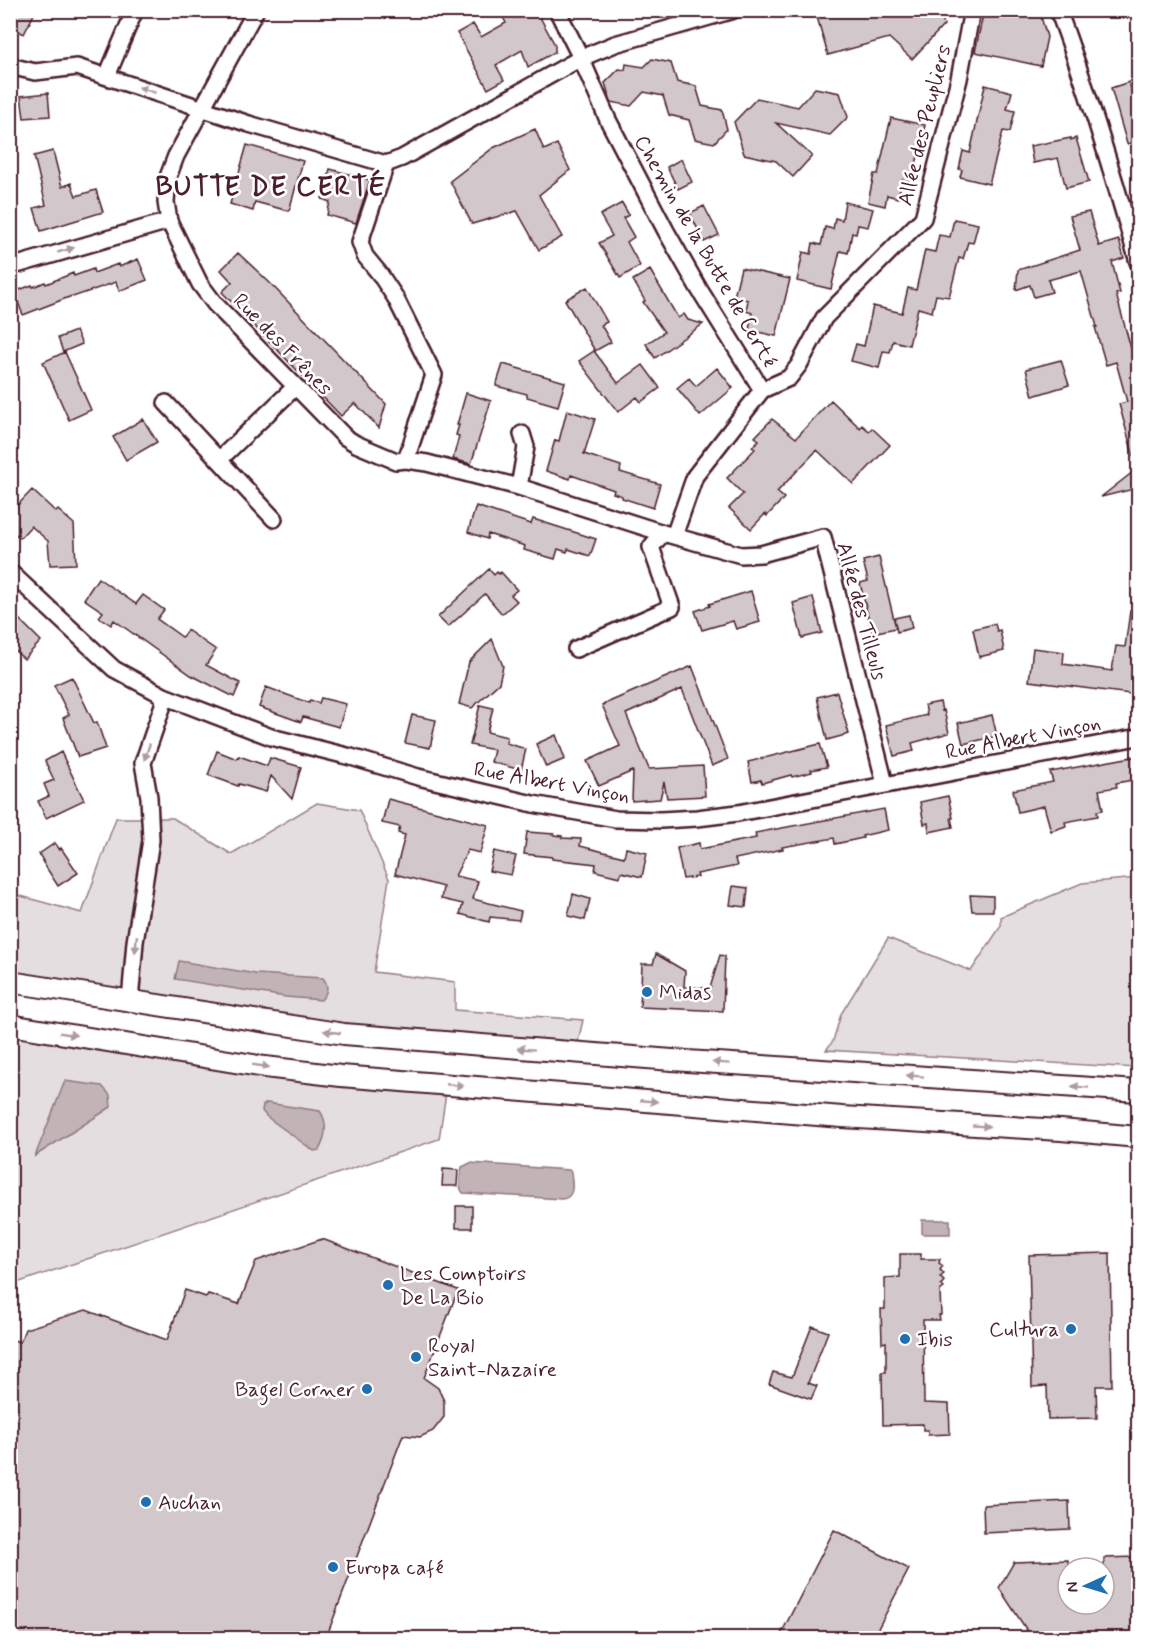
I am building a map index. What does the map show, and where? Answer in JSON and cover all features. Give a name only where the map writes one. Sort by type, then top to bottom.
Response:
[{"type":"main road","points":[[10,982],[344,1034],[672,1060],[1138,1091]]},
{"type":"main road","points":[[10,1025],[265,1067],[342,1076],[842,1117],[1138,1137]]},
{"type":"street","points":[[107,76],[135,10]]},
{"type":"street","name":"Rue des Frênes","points":[[256,10],[176,156],[168,177],[166,202],[169,221],[200,284],[214,304],[345,438],[356,444],[396,461],[427,463],[519,487],[668,534]]},
{"type":"street","name":"Chemin de la Butte de Certé","points":[[557,10],[608,120],[666,231],[762,390],[695,476],[668,534],[651,547],[672,607],[576,650]]},
{"type":"street","points":[[10,66],[34,72],[77,67],[249,124],[386,164],[402,158],[581,58],[615,44],[734,10]]},
{"type":"street","name":"Allée des Peupliers","points":[[762,390],[789,378],[799,365],[824,318],[923,218],[959,79],[972,10]]},
{"type":"street","points":[[1058,10],[1113,173],[1138,262]]},
{"type":"street","points":[[386,164],[360,242],[365,256],[395,297],[434,375],[406,460]]},
{"type":"street","points":[[10,267],[169,221]]},
{"type":"street","points":[[220,459],[295,387]]},
{"type":"street","points":[[166,403],[274,519]]},
{"type":"street","points":[[519,487],[526,447],[522,434]]},
{"type":"street","name":"Allée des Tilleuls","points":[[668,534],[741,555],[761,554],[823,537],[885,784]]},
{"type":"street","name":"Rue Albert Vinçon","points":[[10,572],[114,669],[164,696],[271,737],[351,756],[418,777],[533,804],[616,819],[661,820],[738,813],[1138,737]]},
{"type":"street","points":[[130,1001],[135,942],[151,840],[149,797],[143,764],[164,696]]},
{"type":"shaded area","points":[[317,803],[359,810],[389,879],[374,972],[455,982],[455,1010],[583,1020],[578,1042],[313,1021],[11,972],[10,893],[82,913],[116,818],[173,818],[231,854]]},
{"type":"shaded area","points":[[1138,878],[1138,1068],[826,1050],[833,1041],[841,1014],[888,938],[971,971],[1001,926],[1001,917],[1082,883]]},
{"type":"shaded area","points":[[179,961],[256,974],[323,978],[327,989],[321,1000],[286,997],[175,979]]},
{"type":"shaded area","points":[[10,1033],[446,1093],[439,1139],[11,1285]]},
{"type":"shaded area","points":[[65,1081],[102,1086],[110,1095],[111,1107],[35,1156]]},
{"type":"shaded area","points":[[267,1103],[320,1111],[323,1115],[325,1130],[319,1150],[314,1151],[267,1117],[262,1111],[263,1105]]},
{"type":"shaded area","points":[[470,1163],[569,1170],[572,1189],[566,1198],[562,1199],[463,1193],[460,1184],[461,1170]]},
{"type":"shaded area","points":[[922,1220],[950,1220],[950,1234],[922,1234]]},
{"type":"building","points":[[10,10],[36,10],[24,34],[10,27]]},
{"type":"building","points":[[499,10],[536,10],[555,45],[555,52],[528,67],[522,50],[496,65],[504,80],[488,89],[457,33],[473,24],[481,37],[506,23]]},
{"type":"building","points":[[815,10],[940,10],[944,25],[912,59],[889,38],[828,55]]},
{"type":"building","points":[[984,10],[1039,10],[1047,37],[1041,66],[975,52]]},
{"type":"building","points":[[652,59],[671,63],[677,82],[696,86],[702,106],[722,110],[727,129],[714,143],[695,139],[689,120],[669,115],[663,96],[644,92],[631,106],[611,102],[605,83],[619,69],[625,70],[626,64],[644,67]]},
{"type":"building","points":[[1129,82],[1136,105],[1138,105],[1138,140],[1127,144],[1111,88]]},
{"type":"building","points":[[985,85],[1012,92],[1007,109],[1015,111],[1010,132],[1003,131],[989,184],[960,177],[962,170],[959,169],[963,151],[970,153]]},
{"type":"building","points":[[815,88],[840,93],[848,117],[830,135],[776,123],[812,156],[793,177],[776,161],[744,154],[734,122],[757,98],[798,107]]},
{"type":"building","points":[[48,93],[50,116],[24,118],[21,96]]},
{"type":"building","points":[[891,118],[925,125],[912,182],[902,180],[898,198],[887,195],[885,206],[868,202],[874,174],[878,174]]},
{"type":"building","points":[[535,129],[544,150],[557,144],[570,170],[539,195],[562,237],[539,250],[517,211],[472,224],[450,181],[493,148]]},
{"type":"building","points":[[1071,138],[1071,140],[1076,138],[1089,182],[1066,188],[1058,158],[1033,163],[1030,146]]},
{"type":"building","points":[[247,145],[303,161],[289,211],[255,202],[253,211],[230,204]]},
{"type":"building","points":[[53,151],[62,187],[71,183],[76,196],[96,190],[103,212],[41,231],[34,208],[46,205],[34,156]]},
{"type":"building","points":[[681,159],[692,182],[678,189],[667,167]]},
{"type":"building","points":[[330,169],[370,180],[356,223],[327,215],[330,202],[322,199]]},
{"type":"building","points":[[845,202],[873,209],[868,227],[858,225],[856,234],[852,233],[848,253],[840,251],[831,289],[797,281],[803,252],[811,254],[813,243],[821,245],[825,227],[833,229],[835,218],[842,220]]},
{"type":"building","points":[[622,203],[629,215],[623,218],[634,237],[627,242],[640,266],[620,278],[599,243],[612,236],[600,215]]},
{"type":"building","points":[[704,206],[719,235],[704,242],[690,213]]},
{"type":"building","points":[[1089,212],[1099,246],[1119,240],[1124,258],[1112,262],[1120,293],[1116,294],[1138,374],[1138,458],[1134,458],[1119,404],[1127,402],[1116,362],[1106,365],[1081,271],[1048,280],[1052,292],[1034,297],[1030,285],[1016,290],[1018,270],[1080,250],[1070,216]]},
{"type":"building","points":[[954,219],[978,224],[973,243],[968,242],[963,259],[959,258],[949,297],[936,295],[932,312],[918,308],[909,345],[893,341],[890,352],[883,351],[879,368],[851,361],[856,344],[864,346],[873,306],[902,313],[908,288],[916,290],[925,250],[935,252],[939,235],[950,237]]},
{"type":"building","points":[[238,253],[269,282],[386,404],[379,428],[355,403],[341,416],[222,292],[232,282],[221,270]]},
{"type":"building","points":[[138,259],[147,280],[119,291],[116,282],[23,315],[14,292],[32,285],[33,287],[45,282],[46,284],[73,273],[74,276],[93,269],[94,273],[118,264],[119,267]]},
{"type":"building","points":[[741,268],[790,279],[776,336],[749,330],[752,313],[746,311],[748,300],[734,297]]},
{"type":"building","points":[[650,270],[678,318],[684,314],[688,320],[703,324],[655,358],[646,344],[664,332],[643,302],[645,301],[633,280]]},
{"type":"building","points":[[587,287],[607,322],[601,325],[611,342],[595,351],[565,300]]},
{"type":"building","points":[[76,331],[82,344],[63,352],[58,338]]},
{"type":"building","points":[[594,351],[618,383],[643,365],[660,388],[641,402],[637,397],[618,412],[579,361]]},
{"type":"building","points":[[65,352],[91,410],[69,420],[43,362]]},
{"type":"building","points":[[1061,360],[1069,385],[1033,396],[1026,369]]},
{"type":"building","points":[[503,364],[565,382],[558,406],[527,397],[527,394],[496,386]]},
{"type":"building","points":[[717,368],[733,388],[700,416],[677,388],[689,378],[696,386]]},
{"type":"building","points":[[466,393],[491,401],[471,464],[453,459],[459,436],[456,435],[459,425],[457,425]]},
{"type":"building","points":[[831,400],[860,428],[862,425],[869,431],[872,428],[890,445],[853,484],[817,450],[777,492],[784,498],[751,529],[729,508],[743,494],[727,478],[755,449],[752,447],[759,440],[755,437],[772,419],[796,438]]},
{"type":"building","points":[[567,410],[595,419],[584,454],[621,466],[620,472],[660,484],[653,508],[622,498],[613,493],[614,490],[571,475],[570,479],[546,471],[555,440],[559,441]]},
{"type":"building","points":[[143,419],[157,442],[126,460],[113,437]]},
{"type":"building","points":[[1138,468],[1138,488],[1101,497]]},
{"type":"building","points":[[32,490],[56,512],[58,510],[74,524],[76,564],[50,565],[48,541],[31,526],[20,538],[10,529],[10,513]]},
{"type":"building","points":[[476,506],[531,524],[533,519],[596,539],[590,556],[568,549],[567,552],[558,549],[555,559],[524,550],[525,546],[488,534],[487,539],[468,532]]},
{"type":"building","points":[[879,557],[896,628],[872,633],[860,583],[868,581],[863,561]]},
{"type":"building","points":[[489,569],[494,575],[501,572],[517,590],[511,595],[517,601],[502,614],[485,594],[448,627],[438,617]]},
{"type":"building","points":[[98,578],[136,604],[143,595],[164,610],[157,619],[182,637],[187,630],[216,650],[206,665],[240,683],[234,697],[191,675],[114,620],[111,625],[99,617],[103,612],[84,599]]},
{"type":"building","points":[[751,591],[760,622],[736,629],[733,621],[702,630],[695,611],[710,606],[709,604]]},
{"type":"building","points":[[813,597],[822,633],[802,638],[793,603]]},
{"type":"building","points":[[1130,611],[1138,612],[1138,695],[1029,681],[1033,648],[1064,652],[1063,664],[1112,671],[1116,646],[1125,647]]},
{"type":"building","points":[[909,615],[912,628],[897,632],[894,618]]},
{"type":"building","points":[[17,617],[41,641],[24,659],[10,646],[10,624]]},
{"type":"building","points":[[995,624],[997,631],[1000,630],[1004,651],[979,657],[973,629]]},
{"type":"building","points":[[492,639],[503,666],[499,683],[472,708],[459,704],[469,662]]},
{"type":"building","points":[[692,666],[728,759],[712,766],[682,689],[626,714],[649,769],[703,766],[705,796],[667,798],[664,782],[660,799],[632,801],[633,771],[599,786],[587,761],[620,746],[602,705]]},
{"type":"building","points":[[72,677],[94,723],[97,722],[106,748],[78,757],[63,718],[69,715],[54,685]]},
{"type":"building","points":[[266,687],[309,703],[310,700],[319,703],[321,698],[346,704],[339,727],[303,717],[301,722],[259,707]]},
{"type":"building","points":[[837,692],[849,734],[827,740],[817,697]]},
{"type":"building","points":[[940,702],[949,733],[912,743],[914,751],[894,756],[886,725],[927,715],[925,705]]},
{"type":"building","points":[[480,705],[493,708],[487,732],[507,737],[506,743],[526,749],[521,770],[491,762],[494,750],[470,745]]},
{"type":"building","points":[[412,715],[436,720],[430,748],[405,743]]},
{"type":"building","points":[[992,715],[997,736],[963,744],[958,723]]},
{"type":"building","points":[[556,735],[565,759],[546,767],[536,744]]},
{"type":"building","points":[[820,744],[827,767],[762,783],[761,780],[752,782],[748,762]]},
{"type":"building","points":[[217,751],[237,759],[239,756],[267,766],[270,758],[301,767],[292,799],[271,776],[266,792],[239,784],[238,786],[208,775]]},
{"type":"building","points":[[61,752],[84,800],[46,818],[38,801],[49,796],[44,784],[54,780],[45,761]]},
{"type":"building","points":[[1138,756],[1138,779],[1116,783],[1117,787],[1099,790],[1103,810],[1097,811],[1098,816],[1065,822],[1066,826],[1051,831],[1044,806],[1018,812],[1013,790],[1053,782],[1050,772]]},
{"type":"building","points":[[948,796],[953,827],[929,832],[928,823],[924,824],[920,802]]},
{"type":"building","points":[[388,799],[488,825],[480,853],[468,850],[455,876],[478,881],[473,899],[521,911],[519,920],[490,917],[489,922],[460,914],[463,904],[441,899],[443,887],[395,874],[405,835],[398,833],[400,827],[382,823]]},
{"type":"building","points":[[884,809],[888,830],[835,844],[834,838],[782,847],[783,849],[735,859],[737,866],[683,879],[677,848],[699,843],[700,849],[756,838],[755,833]]},
{"type":"building","points":[[527,832],[581,839],[580,846],[624,857],[626,848],[647,853],[642,877],[621,872],[620,877],[595,871],[596,864],[524,854]]},
{"type":"building","points":[[55,843],[78,873],[58,886],[39,854]]},
{"type":"building","points":[[494,851],[516,856],[511,875],[489,871]]},
{"type":"building","points":[[733,886],[748,888],[746,907],[730,905]]},
{"type":"building","points":[[573,894],[590,899],[585,920],[568,916]]},
{"type":"building","points":[[970,895],[993,896],[993,911],[972,911]]},
{"type":"building","points":[[656,954],[685,971],[684,987],[710,988],[720,955],[725,956],[723,1011],[640,1007],[642,964],[653,964]]},
{"type":"building","points":[[443,1169],[458,1170],[457,1186],[442,1186]]},
{"type":"building","points":[[456,1206],[472,1206],[472,1228],[456,1228]]},
{"type":"building","points":[[322,1239],[458,1290],[424,1378],[438,1388],[444,1401],[444,1417],[433,1431],[420,1437],[403,1435],[326,1638],[10,1638],[10,1339],[20,1342],[25,1329],[86,1310],[167,1340],[185,1290],[206,1297],[208,1294],[239,1304],[256,1261]]},
{"type":"building","points":[[1110,1253],[1112,1386],[1096,1386],[1097,1418],[1048,1419],[1047,1386],[1032,1387],[1029,1255]]},
{"type":"building","points":[[900,1254],[921,1254],[921,1259],[940,1259],[939,1263],[943,1266],[940,1270],[944,1274],[940,1277],[944,1281],[941,1285],[944,1288],[940,1291],[940,1320],[923,1320],[924,1403],[949,1404],[950,1434],[928,1435],[928,1430],[923,1430],[923,1424],[883,1425],[882,1372],[886,1372],[886,1342],[882,1343],[881,1309],[885,1309],[885,1278],[900,1277]]},
{"type":"building","points":[[812,1326],[828,1332],[808,1383],[817,1386],[811,1399],[769,1384],[773,1372],[792,1377]]},
{"type":"building","points":[[1069,1501],[1070,1529],[984,1533],[983,1505]]},
{"type":"building","points":[[834,1530],[909,1569],[873,1638],[779,1638]]},
{"type":"building","points":[[1137,1557],[1138,1638],[1032,1638],[999,1588],[1014,1562],[1056,1560],[1056,1616],[1116,1616],[1116,1558]]},
{"type":"place","name":"Midas","points":[[647,992]]},
{"type":"place","name":"Les Comptoirs De La Bio","points":[[388,1285]]},
{"type":"place","name":"Cultura","points":[[1071,1329]]},
{"type":"place","name":"Ibis","points":[[905,1339]]},
{"type":"place","name":"Royal Saint-Nazaire","points":[[416,1357]]},
{"type":"place","name":"Bagel Corner","points":[[367,1389]]},
{"type":"place","name":"Auchan","points":[[146,1502]]},
{"type":"place","name":"Europa café","points":[[333,1567]]},
{"type":"district","name":"BUTTE DE CERTÉ","points":[[271,186]]}]
